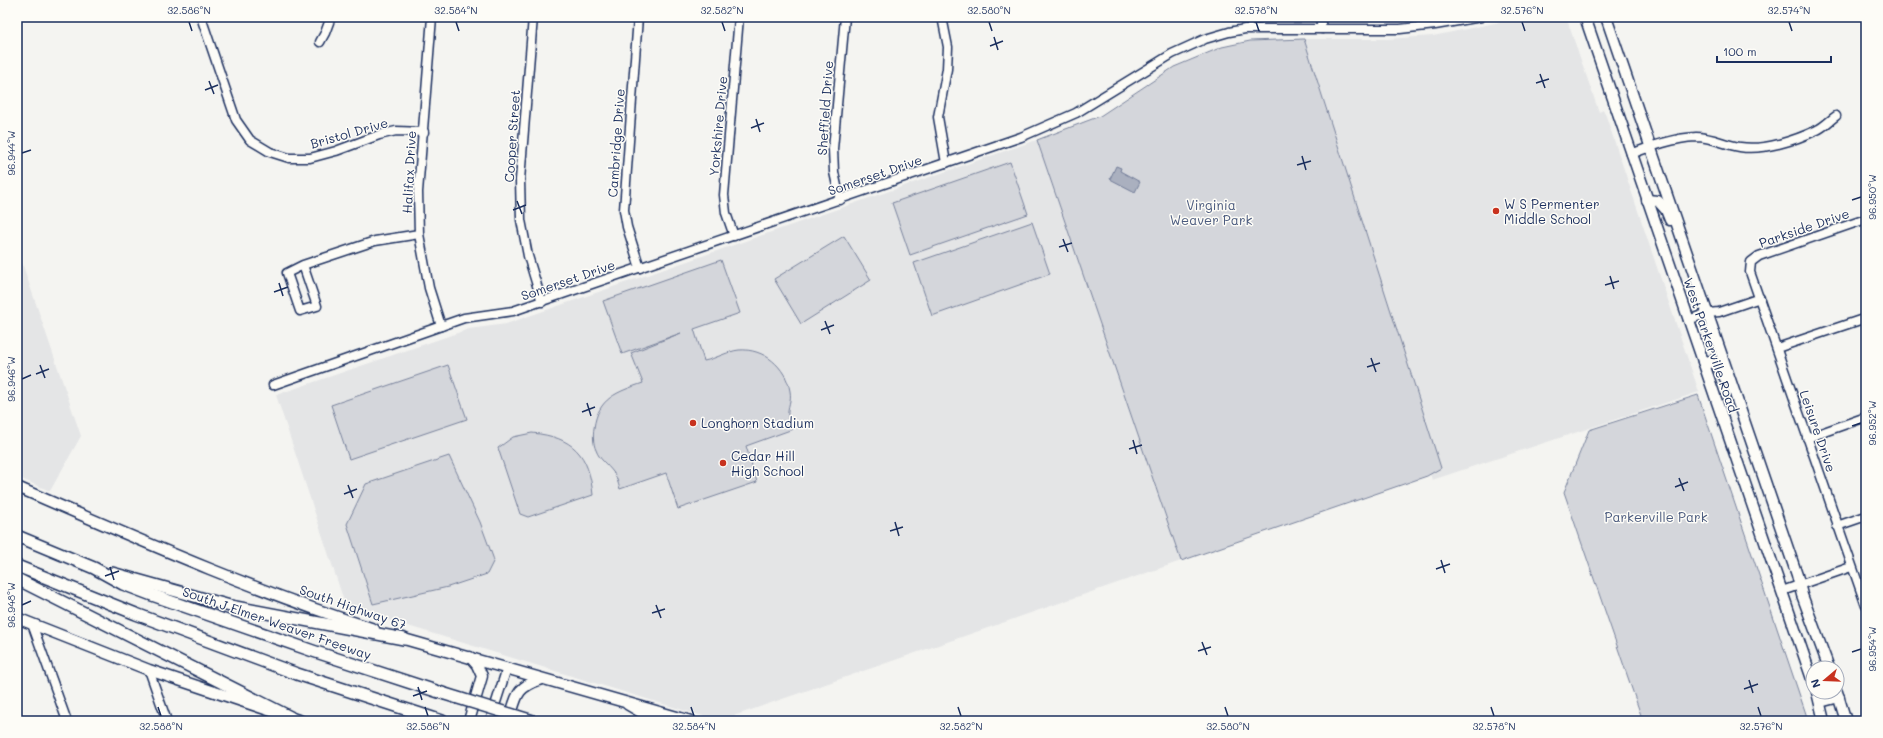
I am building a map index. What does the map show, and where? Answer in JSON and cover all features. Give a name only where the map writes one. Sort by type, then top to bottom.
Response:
[{"type":"highway","name":"South J Elmer Weaver Freeway","points":[[17,536],[94,568],[123,584],[208,615],[445,694],[533,721]]},
{"type":"highway","points":[[17,566],[129,611],[298,674],[442,721]]},
{"type":"highway","points":[[94,568],[230,606],[404,639]]},
{"type":"highway","points":[[17,579],[290,717]]},
{"type":"highway","points":[[628,704],[657,721]]},
{"type":"main road","name":"West Parkerville Road","points":[[1584,17],[1806,660]]},
{"type":"main road","name":"West Parkerville Road","points":[[1606,17],[1826,660]]},
{"type":"main road","points":[[1647,200],[1658,201],[1666,210],[1690,262]]},
{"type":"main road","points":[[1703,362],[1712,361],[1720,369],[1743,418]]},
{"type":"main road","name":"South Highway 67","points":[[17,487],[235,580],[335,617],[404,639],[691,721]]},
{"type":"main road","points":[[17,618],[149,670],[301,721]]},
{"type":"main road","points":[[470,657],[477,665],[482,676],[470,721]]},
{"type":"main road","points":[[509,721],[520,690],[529,683],[542,679]]},
{"type":"main road","points":[[1824,700],[1820,702],[1824,721]]},
{"type":"main road","points":[[1840,700],[1846,721]]},
{"type":"street","name":"Bristol Drive","points":[[201,17],[236,120],[250,140],[270,152],[289,158],[310,158],[336,151],[379,135],[396,131],[424,132]]},
{"type":"street","points":[[320,42],[326,33],[331,17]]},
{"type":"street","name":"Halifax Drive","points":[[432,17],[418,192],[419,234],[429,288],[441,326]]},
{"type":"street","name":"Cooper Street","points":[[533,17],[520,180],[521,213],[528,256],[542,302]]},
{"type":"street","name":"Cambridge Drive","points":[[638,17],[624,210],[627,227],[640,268]]},
{"type":"street","name":"Yorkshire Drive","points":[[734,236],[726,213],[724,195],[739,17]]},
{"type":"street","name":"Sheffield Drive","points":[[840,200],[834,172],[833,149],[845,17]]},
{"type":"street","points":[[942,17],[948,47],[947,69],[938,117],[946,163]]},
{"type":"street","points":[[1320,17],[1322,29]]},
{"type":"street","name":"Somerset Drive","points":[[273,385],[464,318],[513,311],[542,302],[1021,137],[1076,113],[1172,54],[1205,39],[1245,29],[1400,29],[1481,17]]},
{"type":"street","points":[[1632,154],[1678,139],[1697,137],[1716,140],[1740,147],[1757,148],[1772,146],[1818,130],[1836,116]]},
{"type":"street","name":"Parkside Drive","points":[[1751,262],[1759,256],[1866,219]]},
{"type":"street","points":[[303,265],[317,306],[300,312],[287,273],[303,265],[375,240],[419,234]]},
{"type":"street","name":"Leisure Drive","points":[[1751,262],[1750,272],[1851,567],[1866,606]]},
{"type":"street","points":[[1688,320],[1760,298]]},
{"type":"street","points":[[1777,348],[1866,318]]},
{"type":"street","points":[[1807,438],[1866,417]]},
{"type":"street","points":[[1837,526],[1866,516]]},
{"type":"street","points":[[1782,591],[1851,567]]},
{"type":"street","points":[[32,624],[66,721]]},
{"type":"street","points":[[490,721],[507,668]]},
{"type":"street","points":[[149,670],[167,721]]},
{"type":"shaded area","name":"W S Permenter Middle School","points":[[1524,17],[1566,17],[1599,112],[1603,110],[1606,116],[1699,392],[1432,480],[1318,130],[1332,125],[1304,39],[1387,39],[1433,36]]},
{"type":"shaded area","name":"Cedar Hill High School","points":[[1037,140],[1181,561],[719,721],[346,607],[276,395],[469,329],[506,324]]},
{"type":"shaded area","points":[[17,248],[81,436],[50,491],[17,477]]},
{"type":"green space","name":"Virginia Weaver Park","points":[[1304,39],[1441,468],[1427,476],[1181,561],[1037,140],[1100,116],[1174,67],[1222,47],[1250,41]]},
{"type":"green space","points":[[1010,162],[1028,214],[910,255],[892,203]]},
{"type":"green space","points":[[1032,222],[1050,274],[932,316],[914,263]]},
{"type":"green space","points":[[844,236],[871,280],[801,324],[774,279]]},
{"type":"green space","name":"Longhorn Stadium","points":[[721,260],[740,313],[694,329],[704,361],[730,352],[748,350],[757,352],[772,361],[779,367],[788,382],[790,401],[788,417],[793,429],[746,446],[757,482],[678,509],[666,473],[620,489],[614,474],[597,453],[593,436],[596,418],[604,403],[617,393],[643,383],[631,353],[681,333],[622,354],[603,301]]},
{"type":"green space","points":[[448,365],[467,419],[349,459],[331,405]]},
{"type":"green space","name":"Parkerville Park","points":[[1698,395],[1806,714],[1807,721],[1643,721],[1564,492],[1589,430]]},
{"type":"green space","points":[[532,433],[558,439],[576,450],[583,458],[588,469],[593,495],[528,517],[520,514],[498,448],[513,437]]},
{"type":"green space","points":[[449,456],[480,522],[494,560],[487,574],[448,587],[373,604],[347,524],[366,484]]},
{"type":"water","points":[[1116,166],[1121,168],[1120,171],[1140,182],[1135,192],[1110,179]]},
{"type":"place","name":"W S Permenter Middle School","points":[[1496,211]]},
{"type":"place","name":"Longhorn Stadium","points":[[693,423]]},
{"type":"place","name":"Cedar Hill High School","points":[[723,463]]}]
